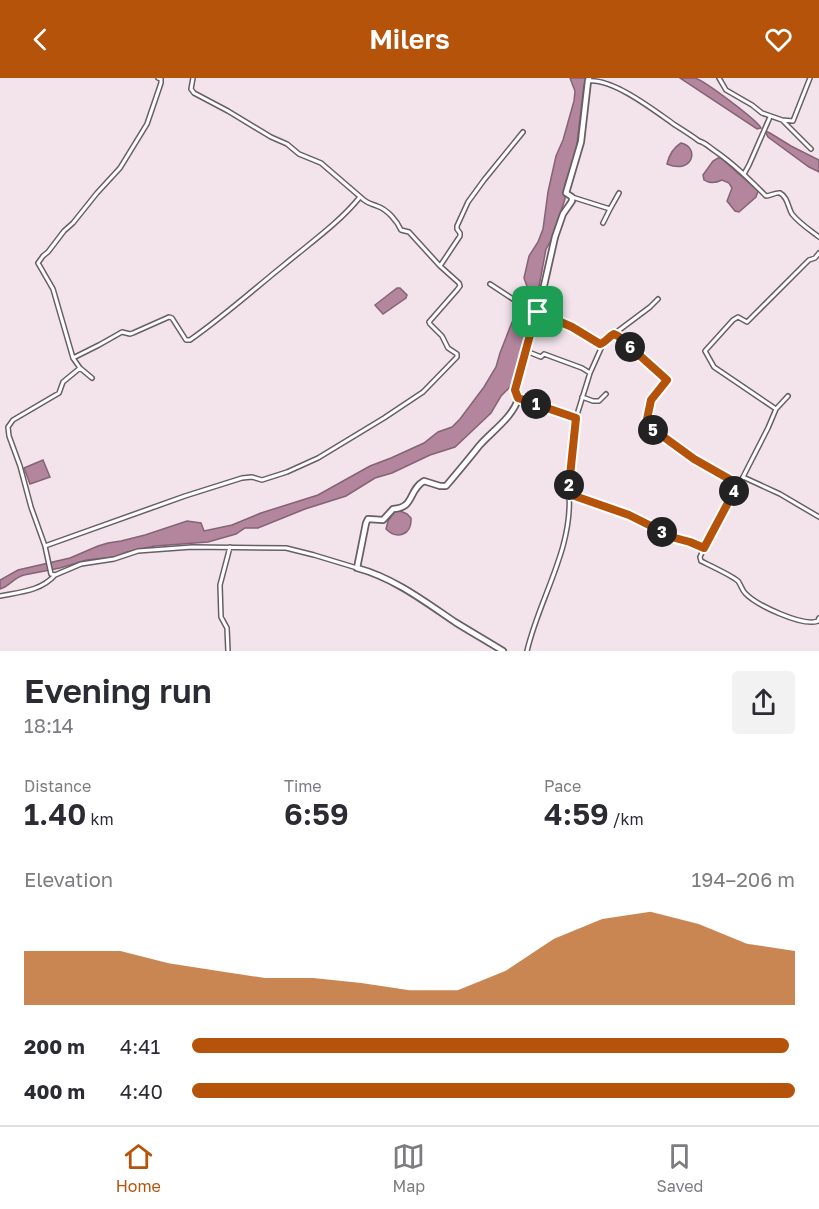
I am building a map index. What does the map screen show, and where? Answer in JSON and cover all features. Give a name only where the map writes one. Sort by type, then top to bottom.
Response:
[{"type":"street","points":[[92,378],[80,368],[73,358],[53,289],[38,263],[63,231],[73,223],[120,168],[151,115],[161,83],[158,78]]},
{"type":"street","points":[[45,546],[185,496],[242,478],[252,477],[262,480],[318,458],[423,392],[458,357],[448,348],[442,336],[429,322],[460,286],[459,283],[409,232],[401,230],[399,223],[379,206],[370,205],[321,163],[300,154],[287,144],[194,93],[191,89],[193,78]]},
{"type":"street","points":[[719,78],[726,90],[770,117],[793,122],[810,78]]},
{"type":"street","points":[[610,209],[566,193],[581,142],[589,79],[602,81],[643,102],[699,141],[706,143],[709,148],[744,174],[766,196],[779,193],[789,205],[791,213],[819,237]]},
{"type":"street","points":[[744,174],[770,117]]},
{"type":"street","points":[[783,120],[811,149]]},
{"type":"street","points":[[440,266],[460,236],[457,226],[468,202],[523,132]]},
{"type":"street","points":[[603,223],[619,193]]},
{"type":"street","points":[[73,358],[122,332],[134,333],[169,317],[172,318],[186,340],[190,340],[313,241],[360,197]]},
{"type":"street","points":[[357,568],[368,519],[383,520],[393,509],[407,505],[416,488],[424,481],[446,486],[509,416],[518,398],[515,390],[555,237],[572,197]]},
{"type":"street","points":[[776,409],[714,367],[705,351],[733,320],[738,317],[747,322],[809,260],[815,258],[819,253]]},
{"type":"street","points":[[490,284],[522,305],[572,327],[600,344],[604,343]]},
{"type":"street","points":[[526,651],[537,617],[550,588],[564,539],[570,506],[570,476],[576,418],[590,373],[604,343],[658,299]]},
{"type":"street","points":[[614,334],[667,380],[651,400],[646,424],[694,459],[738,484]]},
{"type":"street","points":[[526,351],[541,357],[544,354],[590,373]]},
{"type":"street","points":[[53,574],[8,427],[13,420],[58,393],[63,382],[80,368]]},
{"type":"street","points":[[582,397],[592,401],[599,400],[606,394]]},
{"type":"street","points":[[788,396],[776,409],[743,477],[704,548],[700,561],[738,582],[745,593],[756,601],[784,615],[813,623],[819,618]]},
{"type":"street","points":[[518,398],[576,418]]},
{"type":"street","points":[[743,477],[780,494],[819,517]]},
{"type":"street","points":[[569,494],[620,511],[675,538],[704,548]]},
{"type":"street","points":[[0,596],[33,590],[46,585],[53,574],[81,564],[114,559],[138,550],[192,547],[286,548],[384,577],[503,651]]},
{"type":"street","points":[[228,651],[227,628],[221,617],[220,585],[230,547]]},
{"type":"shaded area","points":[[570,78],[589,78],[584,85],[576,152],[565,184],[565,199],[552,239],[546,249],[538,292],[523,335],[525,345],[519,368],[512,385],[501,396],[491,413],[455,447],[375,478],[346,496],[258,528],[245,528],[236,534],[208,542],[155,546],[115,557],[87,560],[24,575],[0,589],[0,580],[18,570],[70,558],[108,543],[145,535],[187,521],[201,523],[204,531],[232,525],[318,495],[370,466],[424,443],[438,432],[452,427],[484,387],[496,367],[516,312],[523,309],[527,300],[529,292],[524,278],[529,256],[543,229],[556,156],[574,101],[575,91]]},
{"type":"shaded area","points":[[680,78],[695,78],[701,81],[741,109],[761,128],[757,129]]},
{"type":"shaded area","points":[[765,131],[819,160],[819,172],[768,137]]},
{"type":"shaded area","points":[[681,143],[690,150],[691,159],[683,166],[667,164],[672,152]]},
{"type":"shaded area","points":[[718,158],[721,158],[758,191],[756,197],[739,212],[735,211],[727,201],[732,188],[729,183],[722,180],[713,183],[704,180],[703,175]]},
{"type":"shaded area","points":[[397,288],[407,295],[406,298],[383,314],[375,305]]},
{"type":"shaded area","points":[[43,460],[50,477],[30,484],[24,468]]},
{"type":"shaded area","points":[[398,510],[411,518],[409,528],[399,535],[386,529],[388,521]]},
{"type":"route","points":[[538,312],[572,327],[600,344],[611,335],[618,336],[667,380],[651,400],[646,424],[694,459],[738,484],[704,548],[675,538],[629,515],[569,494],[576,418],[518,398],[515,390],[538,312]]}]
